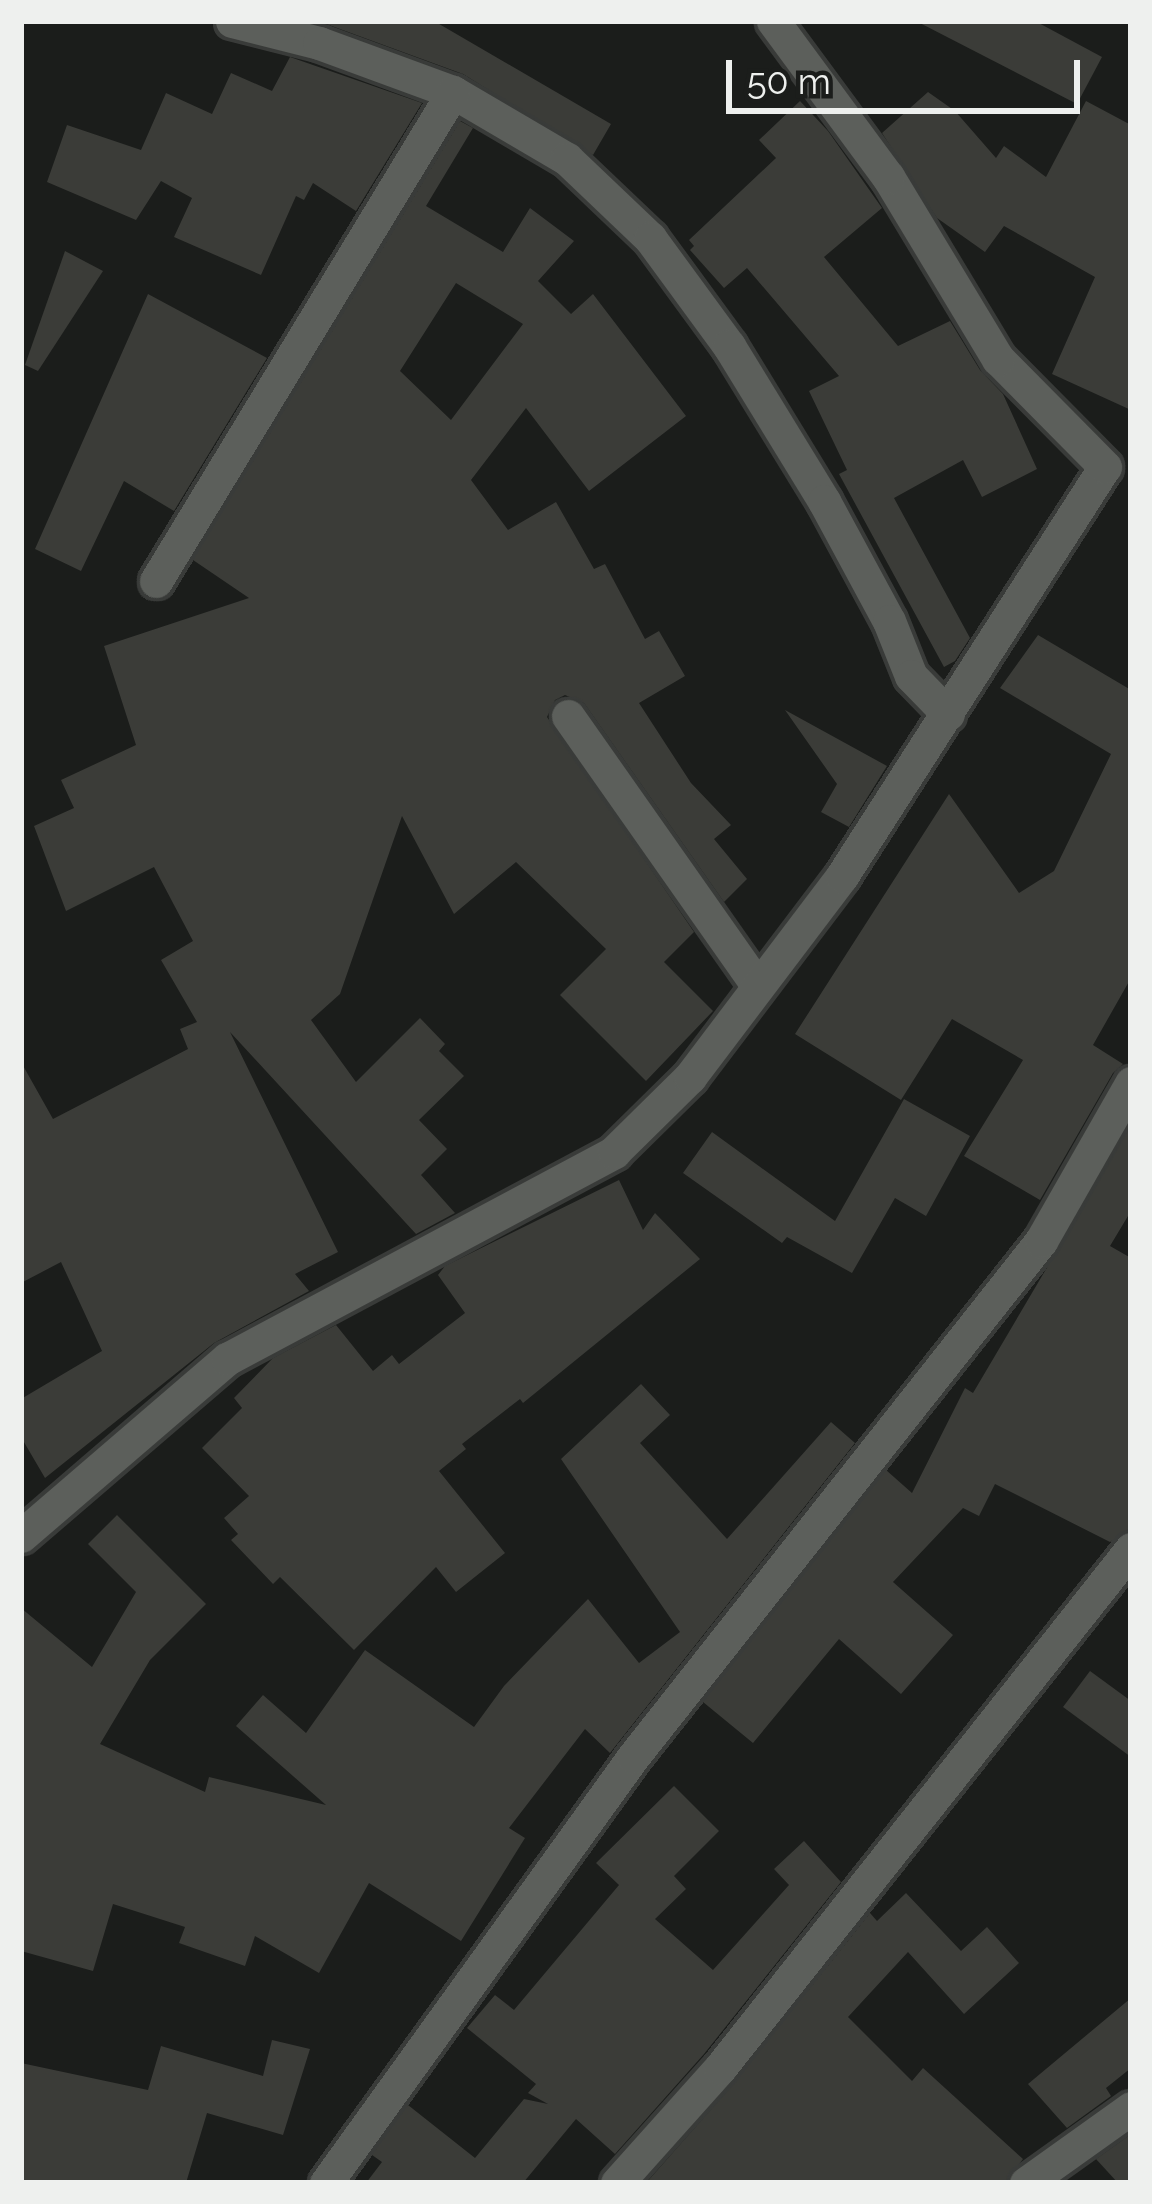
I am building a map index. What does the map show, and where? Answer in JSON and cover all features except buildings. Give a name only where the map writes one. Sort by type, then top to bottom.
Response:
[{"type":"street","points":[[232,21],[319,43],[453,92],[567,159],[650,238],[729,346],[824,501],[889,621],[911,676],[948,714]]},
{"type":"street","points":[[24,1524],[227,1359],[614,1152],[689,1077],[842,876],[948,714],[1118,473],[998,359],[888,177],[773,21]]},
{"type":"street","points":[[156,581],[453,92]]},
{"type":"street","points":[[568,716],[757,985]]},
{"type":"street","points":[[326,2183],[633,1757],[1041,1240],[1131,1083]]},
{"type":"street","points":[[617,2183],[719,2068],[1131,1549]]},
{"type":"street","points":[[1026,2183],[1131,2108]]}]
